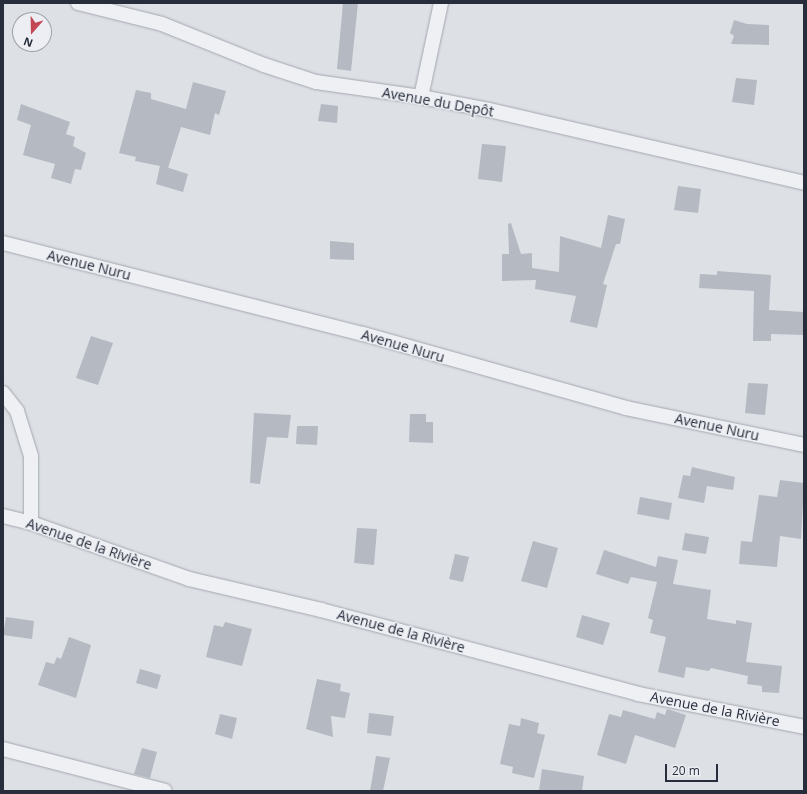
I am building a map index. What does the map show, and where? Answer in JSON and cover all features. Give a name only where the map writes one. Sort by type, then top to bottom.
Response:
[{"type":"street","name":"Avenue du Depôt","points":[[78,3],[162,24],[264,65],[316,82],[421,97],[804,183]]},
{"type":"street","points":[[421,97],[441,3]]},
{"type":"street","name":"Avenue Nuru","points":[[3,243],[363,334],[626,408],[804,445]]},
{"type":"street","points":[[3,393],[17,411],[31,456],[31,523]]},
{"type":"street","name":"Avenue de la Rivière","points":[[3,516],[31,523],[189,579],[321,610],[638,694],[804,727]]},
{"type":"street","points":[[3,749],[137,788],[165,791]]},
{"type":"building","points":[[343,3],[358,3],[351,71],[337,69]]},
{"type":"building","points":[[734,20],[747,24],[769,25],[769,45],[731,44],[734,36],[730,33]]},
{"type":"building","points":[[736,78],[757,80],[754,105],[732,102]]},
{"type":"building","points":[[193,82],[226,91],[219,115],[215,113],[210,135],[181,127],[168,168],[188,174],[183,192],[156,184],[160,166],[135,161],[136,157],[119,153],[136,90],[151,93],[151,99],[186,109]]},
{"type":"building","points":[[21,104],[70,122],[66,134],[75,137],[73,146],[86,153],[81,170],[75,169],[71,184],[51,178],[55,164],[23,155],[31,125],[17,120]]},
{"type":"building","points":[[321,104],[338,106],[337,123],[318,121]]},
{"type":"building","points":[[482,144],[506,146],[502,182],[478,179]]},
{"type":"building","points":[[678,186],[701,189],[698,213],[674,210]]},
{"type":"building","points":[[608,215],[625,219],[620,244],[616,244],[603,284],[607,285],[597,328],[570,322],[576,296],[535,289],[536,280],[502,281],[502,254],[509,254],[508,224],[511,223],[521,254],[532,253],[532,268],[559,272],[560,236],[601,248]]},
{"type":"building","points":[[330,241],[354,243],[354,260],[330,259]]},
{"type":"building","points":[[717,271],[771,275],[769,310],[804,312],[804,335],[771,334],[771,341],[753,341],[754,291],[699,288],[700,274],[717,275]]},
{"type":"building","points":[[91,336],[113,343],[98,385],[76,378]]},
{"type":"building","points":[[748,383],[768,384],[765,415],[745,413]]},
{"type":"building","points":[[254,413],[291,415],[288,438],[267,437],[260,484],[250,483]]},
{"type":"building","points":[[410,414],[426,414],[426,422],[433,422],[433,443],[409,442]]},
{"type":"building","points":[[297,426],[318,426],[317,445],[296,444]]},
{"type":"building","points":[[692,467],[735,477],[733,490],[707,486],[704,503],[678,498],[683,475],[690,476]]},
{"type":"building","points":[[780,480],[804,483],[801,539],[780,536],[777,567],[739,564],[741,541],[752,542],[759,495],[777,497]]},
{"type":"building","points":[[640,497],[672,503],[669,520],[637,514]]},
{"type":"building","points":[[357,528],[377,529],[374,565],[354,563]]},
{"type":"building","points":[[685,533],[709,537],[706,554],[682,550]]},
{"type":"building","points":[[533,541],[558,548],[547,588],[521,581]]},
{"type":"building","points":[[604,550],[656,567],[658,556],[678,560],[673,584],[711,590],[707,619],[736,624],[736,620],[752,623],[746,662],[782,666],[779,693],[762,692],[762,686],[747,684],[748,676],[711,668],[709,671],[686,667],[684,678],[658,672],[666,637],[650,633],[653,620],[648,618],[657,582],[631,577],[628,584],[596,574]]},
{"type":"building","points":[[455,554],[469,557],[463,582],[449,579]]},
{"type":"building","points":[[582,615],[610,623],[603,645],[576,637]]},
{"type":"building","points":[[6,617],[34,621],[32,639],[3,635]]},
{"type":"building","points":[[225,622],[252,629],[242,666],[206,657],[214,625],[223,627]]},
{"type":"building","points":[[69,637],[91,645],[76,698],[38,685],[46,662],[54,664],[57,657],[61,659]]},
{"type":"building","points":[[140,669],[161,675],[157,689],[136,683]]},
{"type":"building","points":[[317,679],[341,684],[340,691],[350,693],[345,718],[331,716],[333,737],[306,729]]},
{"type":"building","points":[[667,709],[686,715],[675,748],[635,735],[626,764],[597,755],[609,714],[621,717],[623,710],[655,719],[657,712],[665,715]]},
{"type":"building","points":[[369,713],[394,716],[391,736],[367,733]]},
{"type":"building","points":[[220,714],[237,718],[232,739],[215,734]]},
{"type":"building","points":[[521,718],[539,723],[537,733],[545,735],[534,778],[512,773],[513,767],[500,764],[509,724],[520,726]]},
{"type":"building","points":[[142,748],[157,752],[150,778],[134,774]]},
{"type":"building","points":[[376,756],[390,758],[383,791],[370,791]]},
{"type":"building","points":[[542,769],[584,776],[582,791],[539,791]]}]
